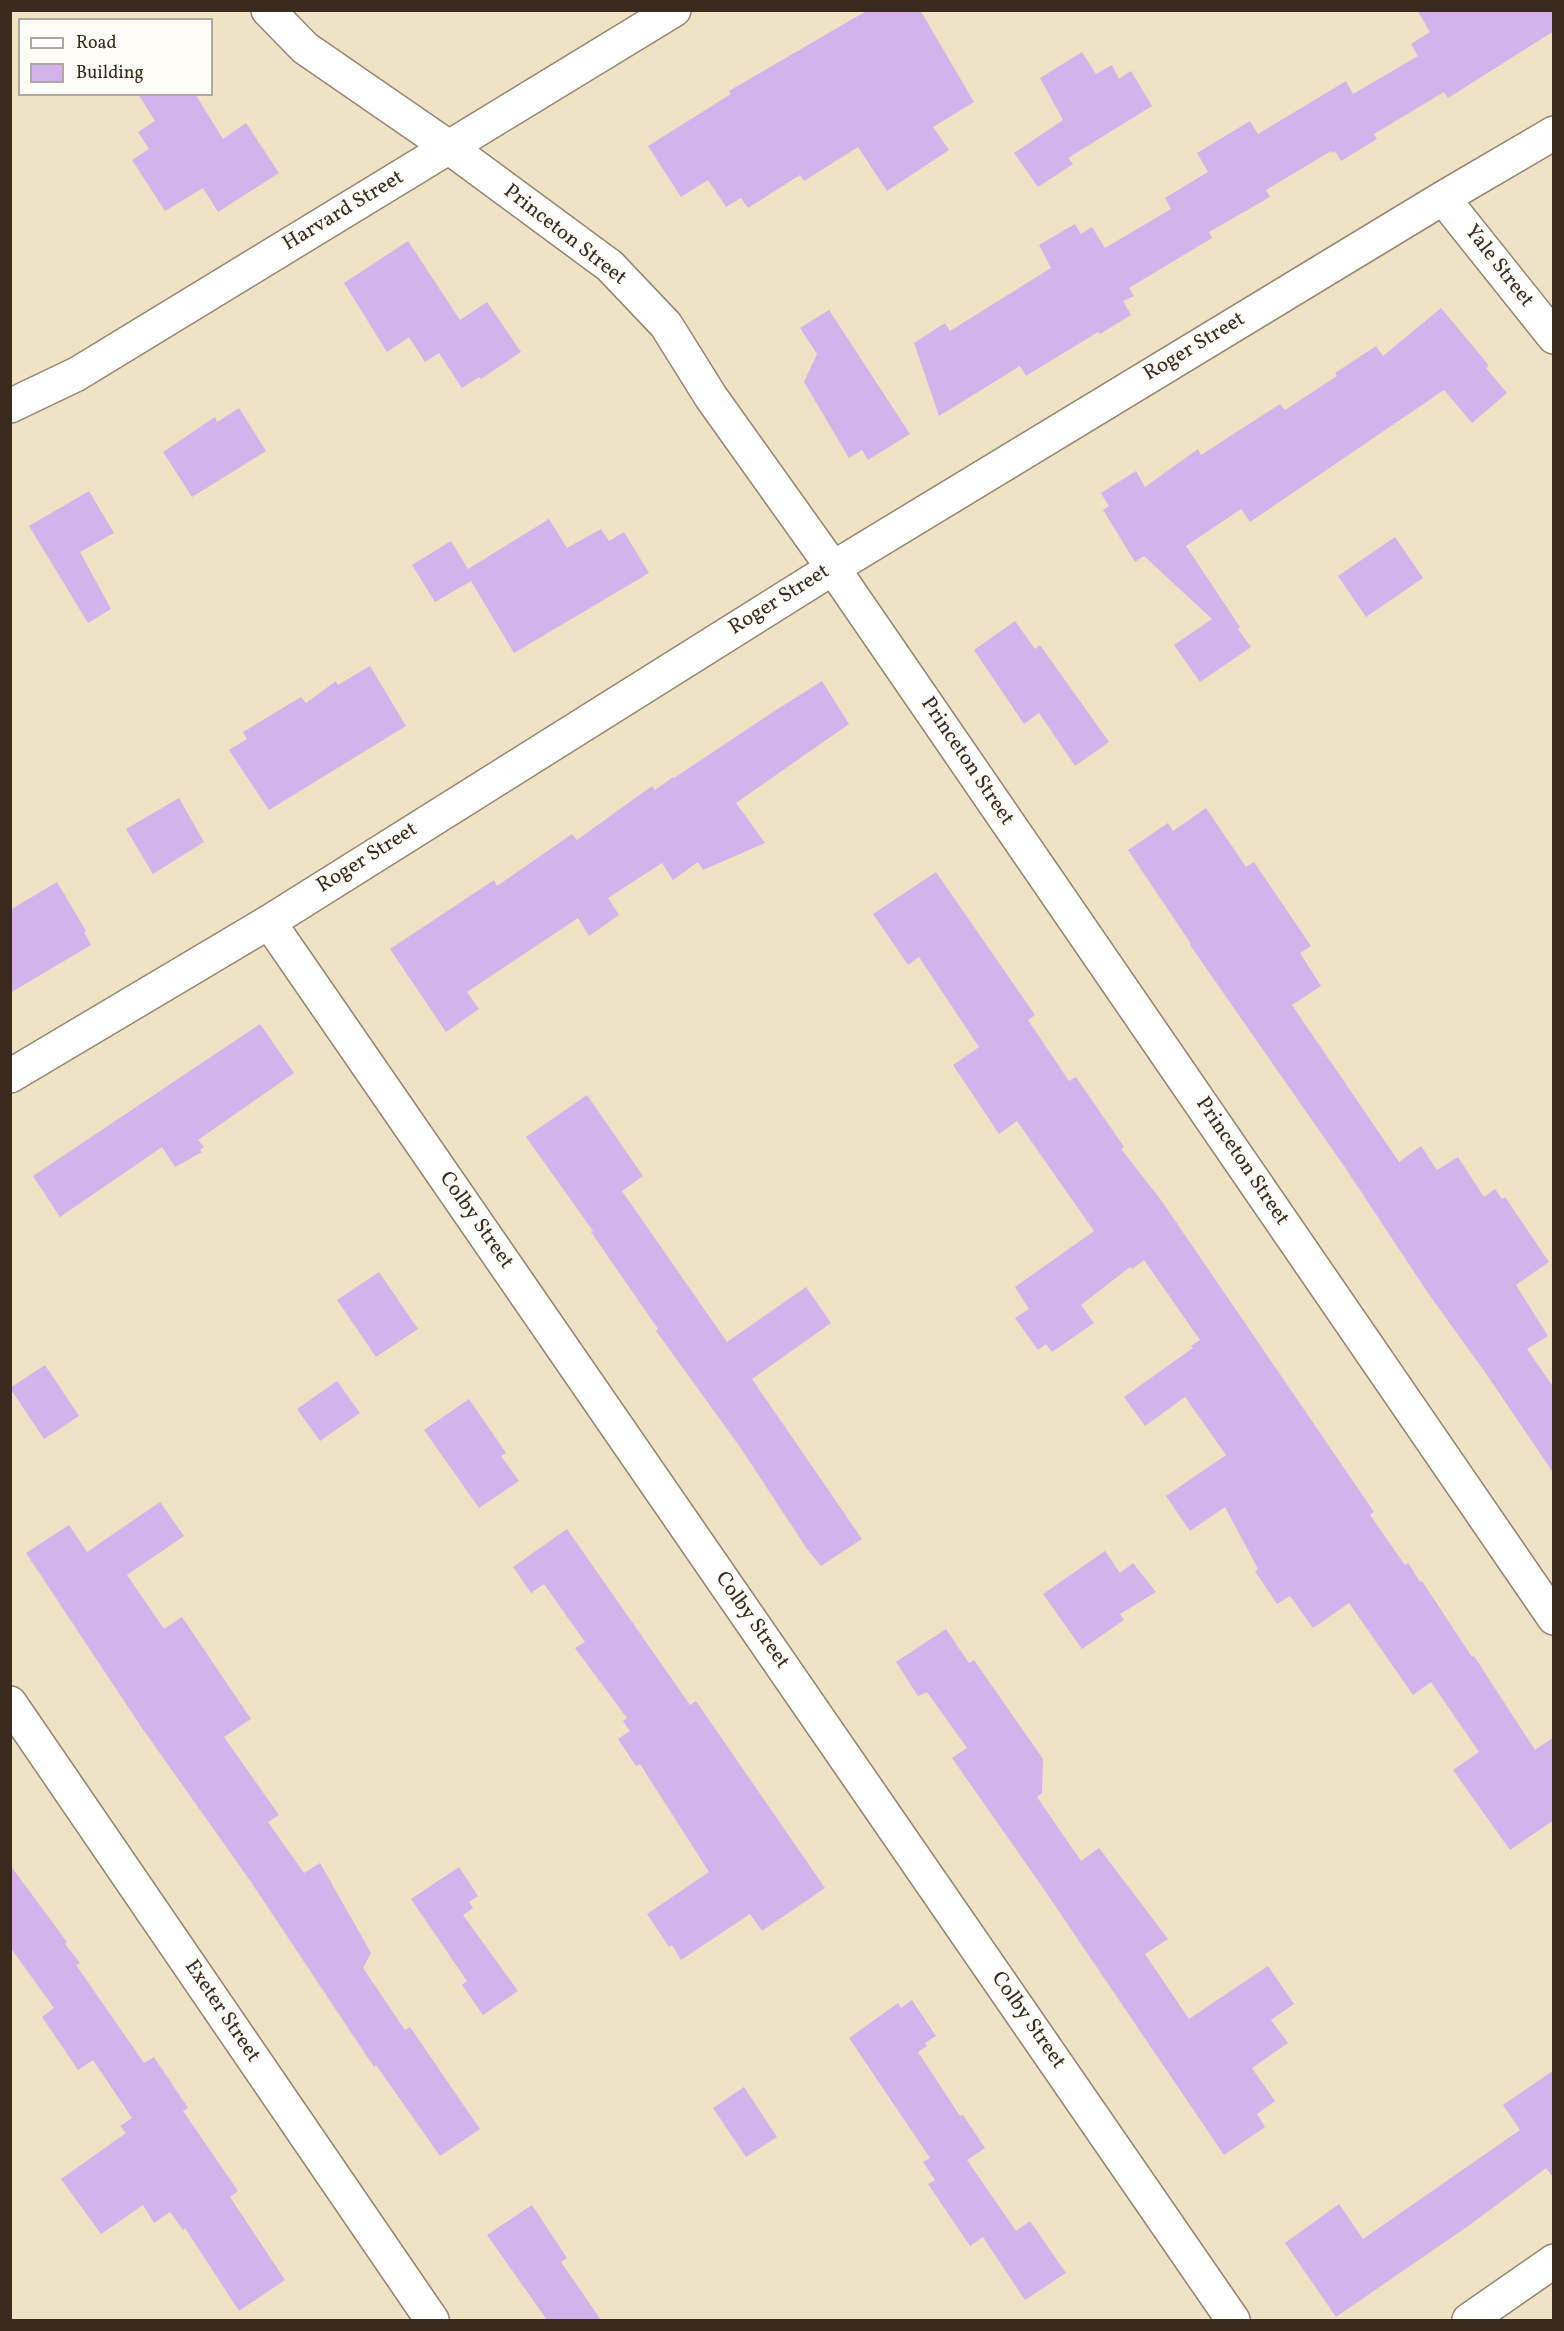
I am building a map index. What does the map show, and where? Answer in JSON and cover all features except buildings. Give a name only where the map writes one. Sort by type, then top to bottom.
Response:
[{"type":"street","name":"Princeton Street","points":[[268,10],[305,48],[450,148],[610,266],[666,325],[711,397],[833,568],[1554,1618]]},
{"type":"street","name":"Harvard Street","points":[[10,406],[77,374],[674,10]]},
{"type":"street","name":"Roger Street","points":[[10,1076],[269,922],[833,568],[1554,133]]},
{"type":"street","name":"Yale Street","points":[[1443,198],[1554,337]]},
{"type":"street","name":"Colby Street","points":[[269,922],[1233,2320]]},
{"type":"street","name":"Exeter Street","points":[[10,1703],[432,2320]]},
{"type":"street","points":[[1468,2320],[1554,2261]]}]
